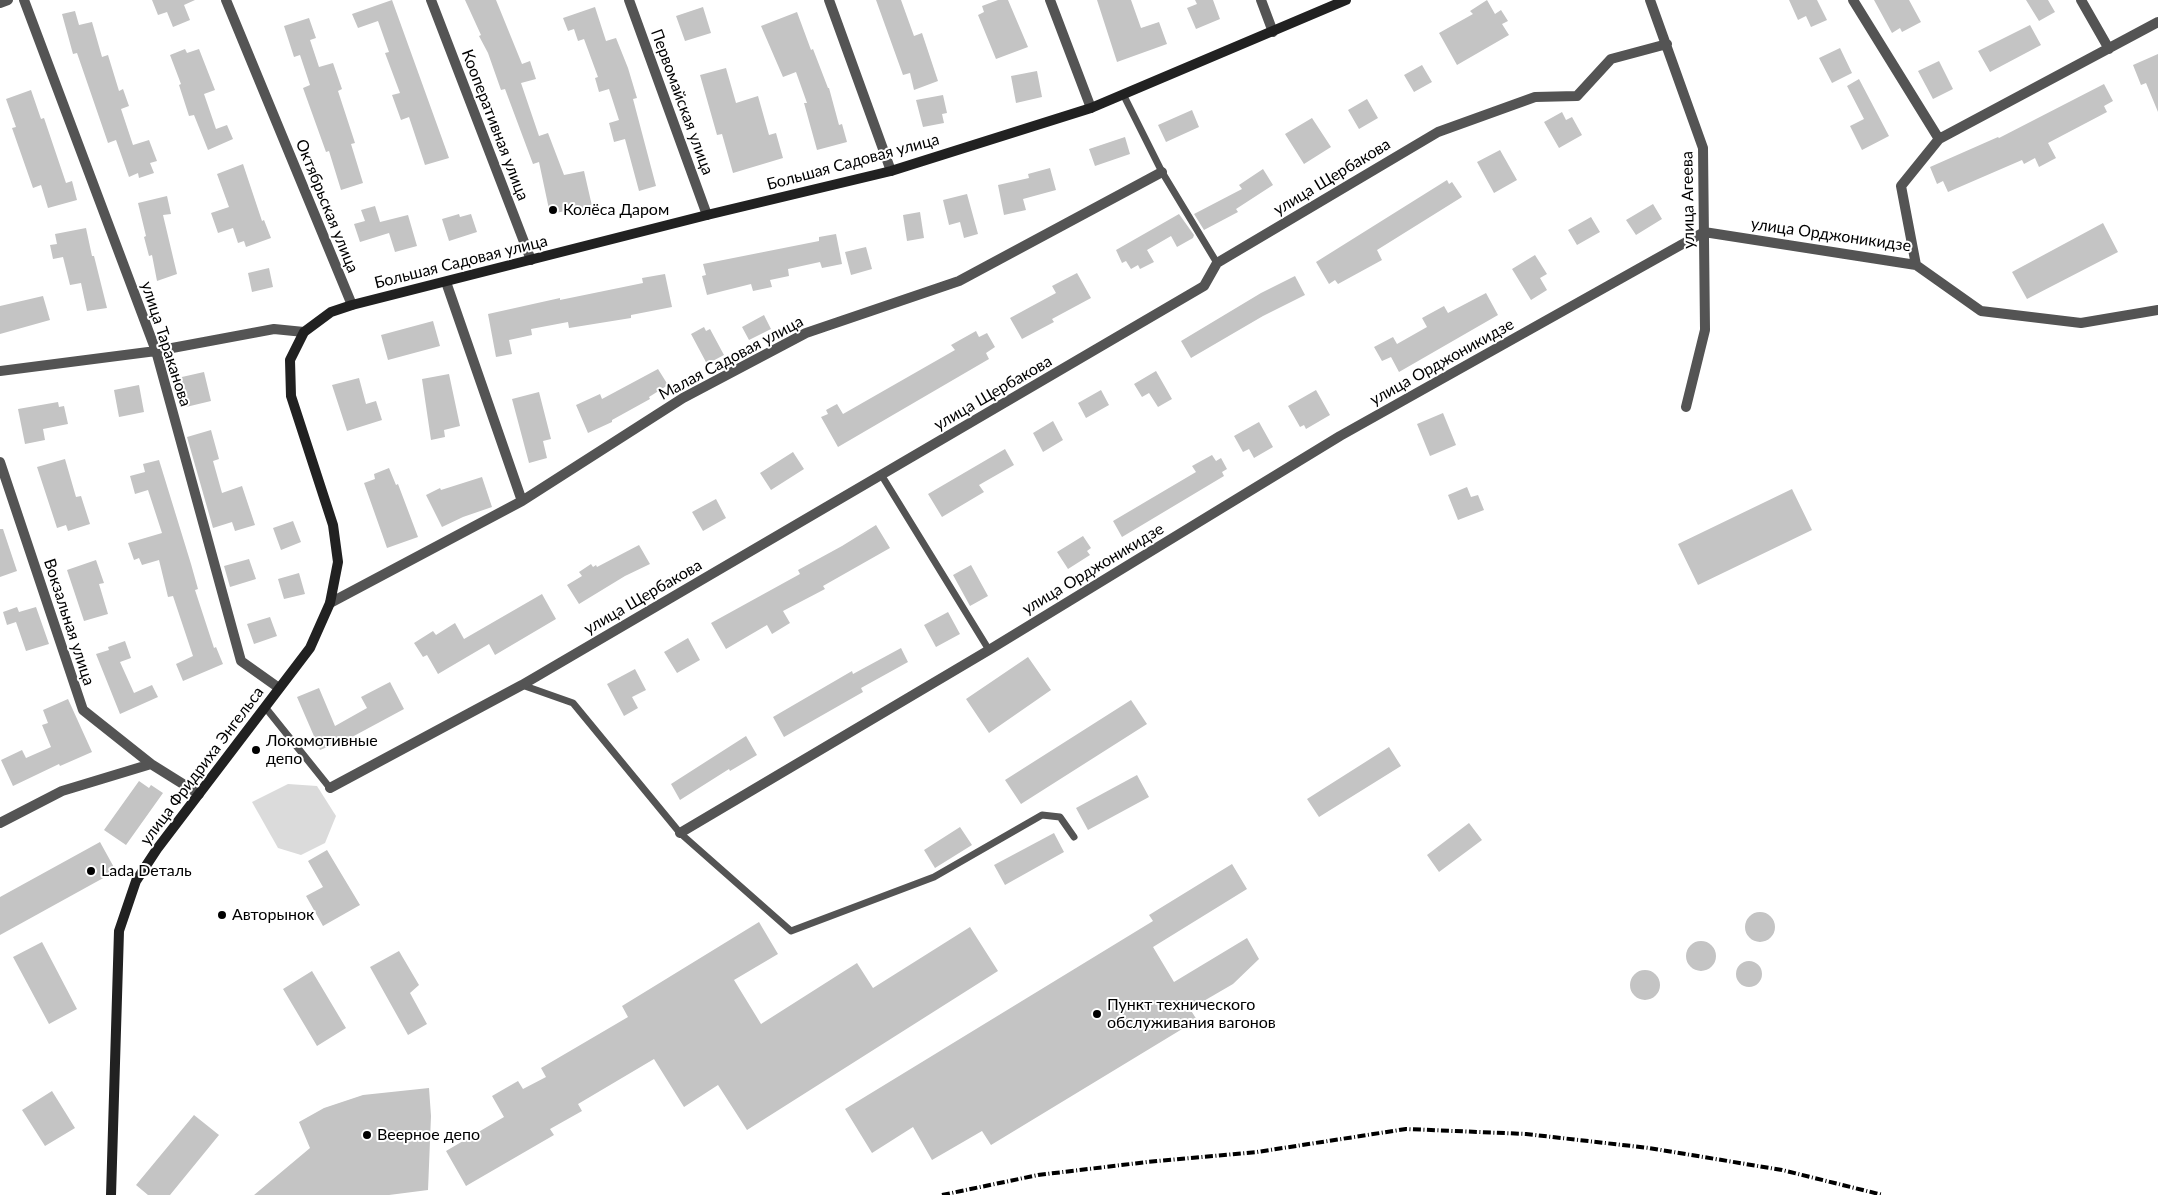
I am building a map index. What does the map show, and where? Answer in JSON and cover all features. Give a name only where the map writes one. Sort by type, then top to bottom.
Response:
[{"type":"main road","name":"Большая Садовая улица","points":[[352,305],[707,215],[890,171],[1091,108],[1346,0]]},
{"type":"main road","points":[[330,603],[338,562],[333,525],[291,396],[290,360],[304,332],[331,312],[352,305]]},
{"type":"main road","name":"улица Фридриха Энгельса","points":[[110,1195],[119,931],[136,881],[157,849],[310,648],[330,603]]},
{"type":"street","points":[[0,3],[8,0]]},
{"type":"street","name":"улица Тараканова","points":[[24,0],[156,351],[241,661],[279,688]]},
{"type":"street","name":"Октябрьская улица","points":[[226,0],[352,305]]},
{"type":"street","name":"Кооперативная улица","points":[[431,0],[531,260]]},
{"type":"street","name":"Первомайская улица","points":[[629,0],[707,215]]},
{"type":"street","points":[[829,0],[890,171]]},
{"type":"street","points":[[1050,0],[1091,108]]},
{"type":"street","points":[[1261,0],[1273,32]]},
{"type":"street","name":"улица Агеева","points":[[1650,0],[1703,148],[1705,330],[1686,407]]},
{"type":"street","points":[[1853,0],[1939,139]]},
{"type":"street","points":[[2081,0],[2109,50]]},
{"type":"street","name":"улица Орджоникидзе","points":[[680,833],[989,650],[1340,436],[1704,232],[1916,265],[1901,186],[1939,139],[2109,50],[2158,22]]},
{"type":"street","name":"улица Щербакова","points":[[330,788],[522,685],[1204,286],[1217,264],[1438,132],[1535,97],[1576,96],[1611,59],[1667,44]]},
{"type":"street","name":"Малая Садовая улица","points":[[330,603],[522,501],[683,398],[806,334],[959,281],[1162,172]]},
{"type":"street","points":[[1916,265],[1981,312],[2081,323],[2158,310]]},
{"type":"street","points":[[446,282],[522,501]]},
{"type":"street","points":[[0,371],[156,351],[274,329],[304,332]]},
{"type":"street","name":"Вокзальная улица","points":[[0,462],[83,710],[151,764],[199,794]]},
{"type":"street","points":[[0,823],[62,791],[151,764]]},
{"type":"lane","points":[[1123,94],[1162,172],[1217,264]]},
{"type":"lane","points":[[882,476],[989,650]]},
{"type":"lane","points":[[522,685],[573,703],[680,833],[791,931],[934,877],[1042,815],[1060,817],[1074,837]]},
{"type":"lane","points":[[265,707],[330,788]]},
{"type":"shaded area","points":[[288,784],[317,786],[336,816],[325,843],[301,855],[278,848],[252,802]]},
{"type":"building","points":[[152,0],[195,0],[184,5],[190,20],[173,27],[167,12],[158,15]]},
{"type":"building","points":[[392,0],[449,158],[425,165],[409,117],[401,120],[392,95],[400,93],[385,53],[389,52],[378,21],[358,28],[352,14]]},
{"type":"building","points":[[465,0],[496,0],[522,64],[530,61],[536,79],[521,83],[539,136],[548,133],[564,175],[584,171],[592,206],[550,214],[539,162],[533,164],[505,89],[501,90],[488,53],[479,36],[481,35]]},
{"type":"building","points":[[876,0],[901,0],[914,36],[922,33],[938,81],[914,90],[910,73],[903,75]]},
{"type":"building","points":[[998,0],[1008,0],[1028,47],[996,59],[978,15],[984,12],[982,6]]},
{"type":"building","points":[[1097,0],[1131,0],[1141,28],[1159,22],[1167,44],[1117,62]]},
{"type":"building","points":[[1195,0],[1213,0],[1220,19],[1196,29],[1187,8],[1197,4]]},
{"type":"building","points":[[1487,0],[1495,14],[1501,10],[1508,21],[1502,24],[1509,35],[1457,65],[1439,33],[1473,14],[1470,11]]},
{"type":"building","points":[[1789,0],[1817,0],[1827,20],[1811,27],[1806,16],[1798,20]]},
{"type":"building","points":[[1874,0],[1909,0],[1921,22],[1902,32],[1900,28],[1892,33]]},
{"type":"building","points":[[2026,0],[2048,0],[2055,12],[2039,21]]},
{"type":"building","points":[[595,7],[606,41],[616,38],[637,98],[633,99],[656,186],[639,191],[625,139],[614,142],[609,123],[619,120],[609,89],[599,92],[595,78],[598,77],[584,39],[578,41],[574,29],[568,31],[563,18]]},
{"type":"building","points":[[703,7],[711,33],[685,41],[676,16]]},
{"type":"building","points":[[75,11],[79,25],[92,22],[102,57],[108,55],[119,91],[123,89],[129,106],[121,109],[133,145],[149,140],[157,161],[150,163],[154,173],[139,178],[138,173],[129,177],[116,140],[108,143],[77,53],[73,54],[62,14]]},
{"type":"building","points":[[797,12],[811,50],[813,49],[829,88],[839,125],[842,124],[847,142],[817,150],[804,103],[807,103],[796,72],[783,77],[761,26]]},
{"type":"building","points":[[309,18],[316,38],[310,40],[319,67],[333,63],[342,89],[338,91],[355,143],[351,144],[363,183],[341,190],[329,151],[326,152],[303,88],[310,85],[300,55],[294,57],[284,26]]},
{"type":"building","points":[[2030,25],[2041,45],[1990,72],[1978,51]]},
{"type":"building","points":[[1840,48],[1852,73],[1832,83],[1819,58]]},
{"type":"building","points":[[185,49],[187,53],[199,49],[215,90],[204,94],[216,129],[227,125],[233,139],[208,150],[194,115],[189,116],[179,85],[181,84],[170,55]]},
{"type":"building","points":[[2158,54],[2158,112],[2146,83],[2141,85],[2133,65]]},
{"type":"building","points":[[1939,61],[1953,89],[1933,99],[1918,71]]},
{"type":"building","points":[[1422,65],[1432,82],[1414,92],[1404,75]]},
{"type":"building","points":[[726,68],[736,103],[758,96],[769,135],[776,133],[783,158],[733,173],[722,134],[717,135],[700,75]]},
{"type":"building","points":[[1037,71],[1042,97],[1016,103],[1011,76]]},
{"type":"building","points":[[1859,79],[1889,136],[1862,150],[1850,126],[1864,119],[1847,86]]},
{"type":"building","points":[[2104,84],[2113,101],[2104,106],[2107,112],[2048,143],[2056,158],[2039,167],[2035,158],[2024,164],[2022,160],[1948,192],[1943,181],[1937,184],[1930,167],[1999,138]]},
{"type":"building","points":[[31,90],[41,119],[44,118],[66,183],[72,181],[77,200],[48,208],[41,185],[33,188],[12,128],[16,127],[6,99]]},
{"type":"building","points":[[943,95],[947,113],[942,114],[944,123],[923,127],[916,100]]},
{"type":"building","points":[[1367,99],[1378,118],[1359,129],[1348,110]]},
{"type":"building","points":[[1192,110],[1199,127],[1166,142],[1158,125]]},
{"type":"building","points":[[1562,112],[1566,120],[1572,117],[1582,135],[1559,148],[1544,122]]},
{"type":"building","points":[[1312,118],[1331,147],[1304,164],[1285,134]]},
{"type":"building","points":[[1125,137],[1130,154],[1095,166],[1089,149]]},
{"type":"building","points":[[1500,150],[1517,180],[1494,193],[1477,162]]},
{"type":"building","points":[[243,164],[262,221],[264,220],[271,238],[246,247],[244,241],[238,243],[233,228],[218,233],[211,213],[229,207],[217,174]]},
{"type":"building","points":[[1050,168],[1056,190],[1023,199],[1026,210],[1004,215],[998,185],[1029,178],[1028,174]]},
{"type":"building","points":[[1263,169],[1273,185],[1236,209],[1238,212],[1204,230],[1194,214],[1242,189],[1239,185]]},
{"type":"building","points":[[1447,180],[1449,184],[1452,182],[1462,197],[1377,250],[1382,260],[1338,284],[1335,280],[1329,284],[1316,262]]},
{"type":"building","points":[[967,194],[978,234],[964,238],[960,222],[949,225],[943,200]]},
{"type":"building","points":[[167,196],[171,214],[163,215],[177,274],[157,281],[152,255],[149,256],[144,237],[146,236],[138,203]]},
{"type":"building","points":[[1653,204],[1662,219],[1636,235],[1626,220]]},
{"type":"building","points":[[375,206],[380,222],[408,215],[417,246],[395,252],[389,233],[360,242],[354,224],[365,221],[361,210]]},
{"type":"building","points":[[920,212],[924,238],[907,241],[903,215]]},
{"type":"building","points":[[459,214],[460,217],[471,214],[477,232],[449,241],[442,219]]},
{"type":"building","points":[[1179,214],[1194,235],[1193,238],[1177,247],[1171,236],[1147,250],[1154,262],[1140,269],[1138,265],[1131,269],[1126,261],[1122,263],[1116,250]]},
{"type":"building","points":[[1591,217],[1600,232],[1577,245],[1568,230]]},
{"type":"building","points":[[2103,223],[2118,252],[2027,299],[2012,272]]},
{"type":"building","points":[[86,228],[107,308],[87,311],[81,283],[70,285],[63,257],[53,259],[50,245],[57,244],[55,234]]},
{"type":"building","points":[[836,234],[842,264],[822,268],[820,262],[788,269],[789,276],[770,280],[772,287],[753,291],[751,284],[707,295],[702,276],[706,275],[703,264],[819,241],[819,237]]},
{"type":"building","points":[[866,247],[872,269],[851,275],[845,252]]},
{"type":"building","points":[[1535,255],[1547,274],[1540,278],[1547,290],[1531,300],[1512,269]]},
{"type":"building","points":[[269,268],[273,287],[252,292],[248,273]]},
{"type":"building","points":[[1077,273],[1091,298],[1052,319],[1054,322],[1022,339],[1010,318],[1056,293],[1052,286]]},
{"type":"building","points":[[665,274],[672,307],[631,315],[631,318],[569,328],[568,322],[531,329],[532,335],[509,340],[512,354],[496,357],[488,314],[560,298],[560,300],[643,283],[642,278]]},
{"type":"building","points":[[1295,276],[1305,295],[1263,316],[1191,358],[1181,341],[1261,293]]},
{"type":"building","points":[[1486,293],[1498,315],[1399,372],[1391,357],[1382,361],[1374,347],[1393,337],[1397,344],[1427,327],[1422,318],[1444,306],[1448,313]]},
{"type":"building","points":[[43,296],[50,320],[0,334],[0,306]]},
{"type":"building","points":[[764,315],[771,329],[749,340],[742,327]]},
{"type":"building","points":[[433,321],[440,346],[388,360],[381,335]]},
{"type":"building","points":[[704,327],[706,331],[710,329],[724,355],[707,364],[691,334]]},
{"type":"building","points":[[976,331],[979,337],[987,333],[995,347],[986,353],[989,359],[838,447],[821,417],[828,414],[826,410],[837,404],[843,414],[955,350],[951,345]]},
{"type":"building","points":[[658,369],[668,385],[649,397],[650,399],[612,420],[612,422],[588,433],[576,405],[600,394],[602,399]]},
{"type":"building","points":[[1156,371],[1172,399],[1158,407],[1149,393],[1142,397],[1134,384]]},
{"type":"building","points":[[204,372],[211,401],[186,407],[184,400],[178,401],[173,379]]},
{"type":"building","points":[[449,374],[460,426],[444,430],[445,437],[431,440],[422,379]]},
{"type":"building","points":[[359,378],[366,404],[376,401],[382,420],[347,431],[332,385]]},
{"type":"building","points":[[139,385],[144,412],[119,417],[114,390]]},
{"type":"building","points":[[1101,390],[1109,405],[1086,418],[1078,403]]},
{"type":"building","points":[[1316,390],[1330,415],[1306,429],[1304,425],[1300,427],[1288,406]]},
{"type":"building","points":[[539,392],[551,439],[543,441],[547,458],[529,463],[512,399]]},
{"type":"building","points":[[58,402],[59,407],[64,406],[68,424],[43,429],[45,440],[25,444],[18,409]]},
{"type":"building","points":[[1443,413],[1456,445],[1430,456],[1417,424]]},
{"type":"building","points":[[1053,421],[1063,440],[1043,452],[1033,433]]},
{"type":"building","points":[[1259,422],[1273,447],[1254,458],[1249,449],[1243,452],[1234,436]]},
{"type":"building","points":[[211,430],[219,459],[213,461],[222,493],[242,486],[255,525],[235,531],[232,522],[213,528],[187,437]]},
{"type":"building","points":[[1005,449],[1014,465],[979,485],[984,492],[942,517],[928,494]]},
{"type":"building","points":[[793,452],[804,469],[771,490],[760,473]]},
{"type":"building","points":[[1212,455],[1216,461],[1221,458],[1227,469],[1222,472],[1224,476],[1122,537],[1113,521],[1196,472],[1192,466]]},
{"type":"building","points":[[65,459],[76,497],[81,496],[90,524],[68,531],[66,525],[57,528],[37,467]]},
{"type":"building","points":[[159,460],[198,589],[195,590],[214,648],[216,647],[223,664],[183,681],[176,664],[193,656],[173,596],[168,597],[159,560],[142,565],[139,558],[134,560],[128,543],[162,533],[148,490],[135,494],[130,476],[145,472],[143,464]]},
{"type":"building","points":[[389,468],[396,485],[398,484],[418,537],[387,548],[364,483],[375,479],[374,474]]},
{"type":"building","points":[[482,477],[492,507],[442,527],[426,495],[440,488],[441,490]]},
{"type":"building","points":[[1467,487],[1471,497],[1478,495],[1484,510],[1458,520],[1448,495]]},
{"type":"building","points":[[1792,489],[1812,530],[1698,585],[1678,544]]},
{"type":"building","points":[[716,499],[726,518],[703,531],[692,512]]},
{"type":"building","points":[[293,521],[301,542],[281,550],[273,528]]},
{"type":"building","points":[[876,525],[890,548],[823,586],[825,589],[783,611],[790,623],[772,634],[767,625],[726,649],[711,623],[800,574],[798,570]]},
{"type":"building","points":[[0,529],[3,529],[17,571],[0,577]]},
{"type":"building","points":[[1083,536],[1091,548],[1087,551],[1090,555],[1068,569],[1057,552]]},
{"type":"building","points":[[639,545],[650,564],[625,576],[579,604],[567,585],[582,576],[579,572],[591,564],[593,567],[596,565],[597,567]]},
{"type":"building","points":[[249,559],[256,579],[230,587],[224,566]]},
{"type":"building","points":[[96,560],[104,583],[99,584],[108,614],[84,621],[67,570]]},
{"type":"building","points":[[971,565],[988,596],[970,606],[953,575]]},
{"type":"building","points":[[299,573],[305,594],[284,599],[278,579]]},
{"type":"building","points":[[542,594],[556,619],[495,655],[489,644],[438,674],[427,655],[423,657],[414,643],[433,631],[436,635],[455,623],[464,639]]},
{"type":"building","points":[[17,607],[19,612],[36,607],[49,644],[26,651],[16,622],[7,625],[3,612]]},
{"type":"building","points":[[948,612],[960,634],[936,647],[924,625]]},
{"type":"building","points":[[270,617],[277,636],[254,644],[247,624]]},
{"type":"building","points":[[688,638],[700,660],[677,673],[664,652]]},
{"type":"building","points":[[125,641],[131,658],[120,662],[134,693],[152,685],[158,697],[120,714],[96,654],[109,650],[108,647]]},
{"type":"building","points":[[901,648],[908,662],[861,688],[863,692],[784,737],[773,717],[852,671],[853,674]]},
{"type":"building","points":[[1028,657],[1051,690],[989,733],[966,699]]},
{"type":"building","points":[[635,669],[646,690],[632,697],[638,708],[624,716],[607,684]]},
{"type":"building","points":[[390,682],[404,709],[352,737],[320,750],[297,697],[319,688],[335,726],[367,708],[361,697]]},
{"type":"building","points":[[68,699],[92,752],[60,766],[59,764],[13,786],[1,760],[22,750],[26,758],[51,747],[42,725],[48,723],[43,710]]},
{"type":"building","points":[[1131,700],[1147,724],[1021,804],[1005,780]]},
{"type":"building","points":[[746,736],[757,755],[730,771],[729,769],[680,800],[671,784]]},
{"type":"building","points":[[1389,747],[1401,766],[1319,817],[1307,799]]},
{"type":"building","points":[[1137,775],[1149,797],[1088,830],[1076,808]]},
{"type":"building","points":[[139,781],[149,788],[151,785],[163,793],[126,845],[104,830]]},
{"type":"building","points":[[1469,823],[1482,840],[1439,872],[1427,855]]},
{"type":"building","points":[[960,827],[972,845],[935,868],[924,850]]},
{"type":"building","points":[[1054,833],[1064,852],[1005,885],[994,865]]},
{"type":"building","points":[[100,842],[116,871],[0,935],[0,897]]},
{"type":"building","points":[[327,850],[360,905],[323,926],[306,896],[323,887],[308,861]]},
{"type":"building","name":"Пункт технического обслуживания вагонов","points":[[1232,864],[1247,889],[1153,947],[1174,982],[1247,938],[1259,959],[1233,984],[1190,1009],[1197,1020],[991,1145],[982,1131],[932,1160],[913,1127],[872,1153],[845,1109],[1153,921],[1149,915]]},
{"type":"building","points":[[1760,912],[1771,916],[1775,927],[1771,938],[1760,942],[1749,938],[1745,927],[1749,916]]},
{"type":"building","points":[[759,922],[778,954],[734,980],[761,1024],[857,963],[873,988],[970,927],[998,971],[747,1130],[718,1085],[684,1107],[654,1059],[578,1104],[582,1111],[550,1129],[554,1135],[466,1186],[446,1151],[504,1117],[492,1096],[518,1081],[523,1089],[546,1077],[541,1068],[628,1017],[622,1006]]},
{"type":"building","points":[[1701,941],[1712,945],[1716,956],[1712,967],[1701,971],[1690,967],[1686,956],[1690,945]]},
{"type":"building","points":[[42,942],[77,1009],[49,1024],[13,957]]},
{"type":"building","points":[[399,951],[419,985],[410,993],[427,1024],[408,1035],[370,967]]},
{"type":"building","points":[[1749,961],[1758,965],[1762,974],[1758,983],[1749,987],[1740,983],[1736,974],[1740,965]]},
{"type":"building","points":[[1645,970],[1656,974],[1660,985],[1656,996],[1645,1000],[1634,996],[1630,985],[1634,974]]},
{"type":"building","points":[[312,971],[346,1028],[317,1046],[283,989]]},
{"type":"building","name":"Веерное депо","points":[[429,1088],[431,1116],[428,1190],[389,1195],[254,1195],[310,1148],[299,1122],[324,1108],[363,1095]]},
{"type":"building","points":[[52,1091],[75,1128],[45,1146],[22,1110]]},
{"type":"building","points":[[194,1115],[219,1135],[170,1195],[148,1195],[136,1185]]},
{"type":"railway","points":[[942,1195],[1038,1175],[1147,1162],[1257,1152],[1406,1129],[1526,1134],[1649,1148],[1782,1170],[1883,1195]]},
{"type":"place","name":"Колёса Даром","points":[[553,210]]},
{"type":"place","name":"Локомотивные депо","points":[[256,750]]},
{"type":"place","name":"Lada Dеталь","points":[[91,871]]},
{"type":"place","name":"Авторынок","points":[[222,915]]},
{"type":"place","name":"Пункт технического обслуживания вагонов","points":[[1097,1014]]},
{"type":"place","name":"Веерное депо","points":[[367,1135]]}]
